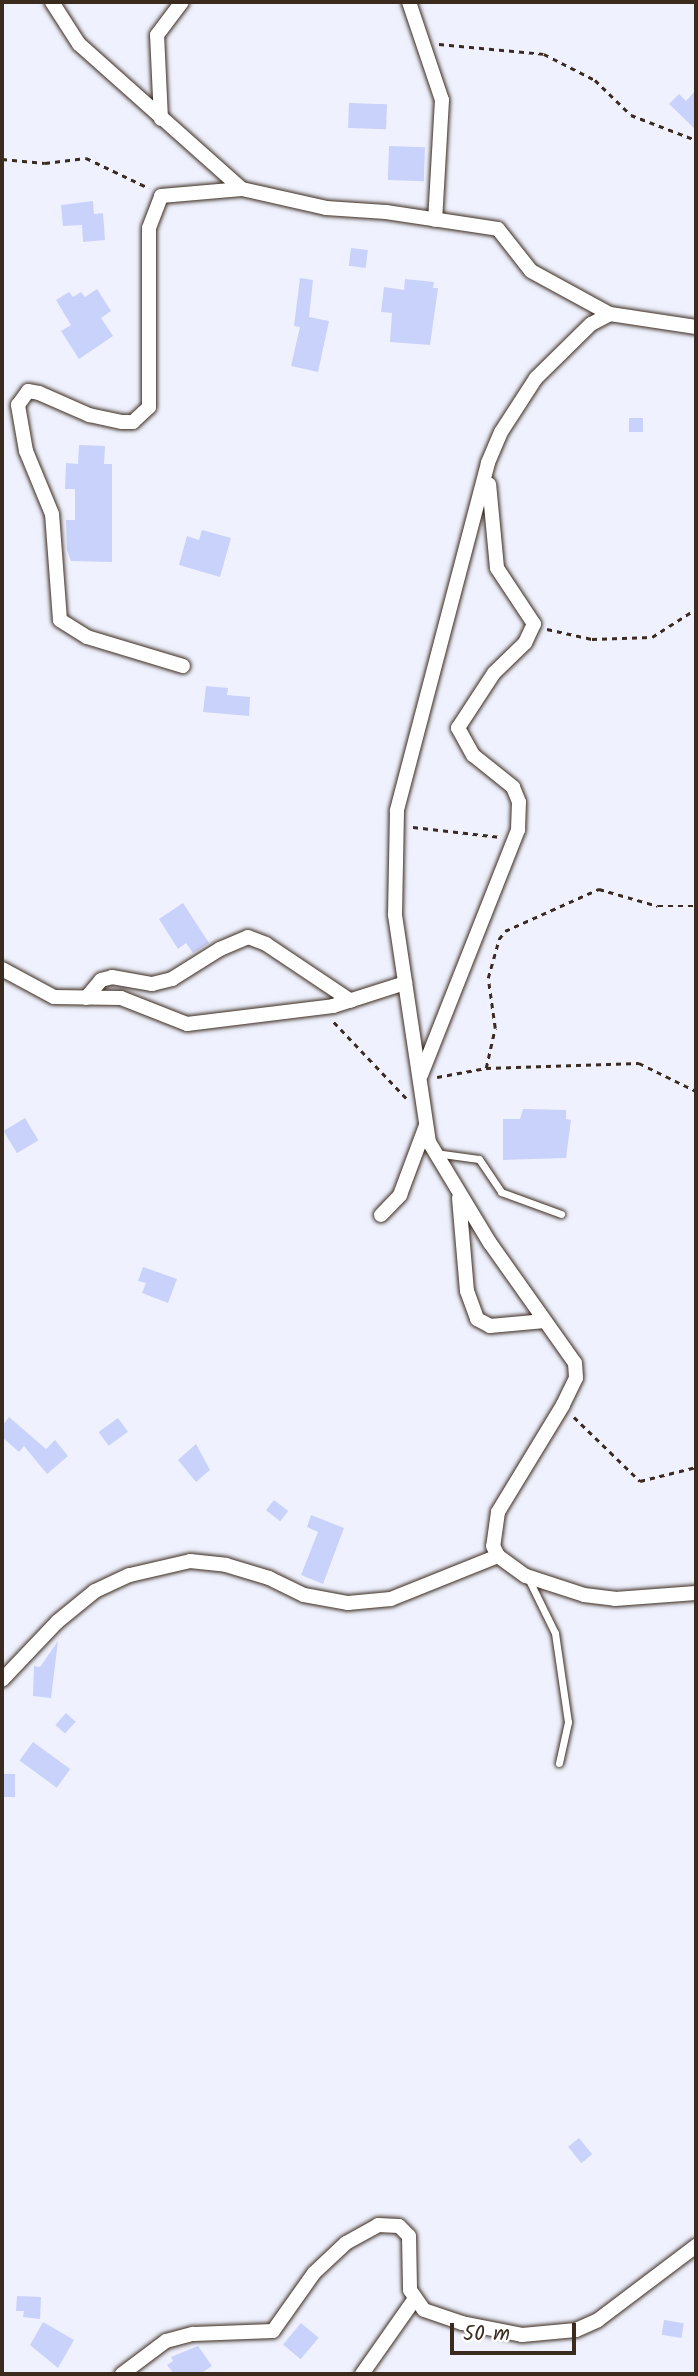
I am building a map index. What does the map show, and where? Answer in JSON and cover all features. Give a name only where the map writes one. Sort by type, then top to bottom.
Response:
[{"type":"street","points":[[52,2],[79,44],[242,189]]},
{"type":"street","points":[[161,119],[157,34],[182,2]]},
{"type":"street","points":[[409,2],[442,100],[435,220]]},
{"type":"street","points":[[183,666],[87,637],[60,620],[52,514],[26,451],[18,405],[28,391],[39,393],[89,415],[122,422],[134,422],[149,407],[149,228],[161,195],[242,189],[326,208],[498,229],[531,271],[610,314],[696,327]]},
{"type":"street","points":[[610,314],[591,324],[536,378],[488,463],[424,701],[396,825],[395,915],[421,1078],[424,1123],[434,1153],[575,1363],[576,1378],[563,1405],[498,1512],[491,1536],[498,1556],[526,1576],[584,1595],[615,1599],[696,1593]]},
{"type":"street","points":[[421,1078],[516,839],[520,809],[516,792],[505,778],[473,755],[458,728],[494,673],[525,643],[534,624],[494,559],[488,463]]},
{"type":"street","points":[[86,998],[101,980],[112,976],[152,984],[172,979],[248,937],[266,944],[351,1001]]},
{"type":"street","points":[[2,969],[54,997],[121,998],[187,1024],[320,1007],[351,1001],[405,983]]},
{"type":"street","points":[[381,1215],[400,1195],[424,1123]]},
{"type":"street","points":[[458,1190],[467,1291],[477,1319],[490,1326],[545,1321]]},
{"type":"street","points":[[2,1680],[57,1622],[96,1591],[130,1575],[190,1561],[226,1565],[269,1578],[304,1595],[348,1603],[391,1599],[498,1556]]},
{"type":"street","points":[[122,2374],[166,2341],[193,2334],[273,2331],[314,2273],[346,2243],[378,2225],[400,2226],[409,2236],[414,2300],[362,2374]]},
{"type":"street","points":[[414,2300],[424,2309],[462,2323],[522,2335],[576,2330],[598,2320],[696,2246]]},
{"type":"lane","points":[[434,1153],[480,1159],[501,1192],[561,1214]]},
{"type":"lane","points":[[526,1576],[545,1606],[555,1633],[568,1722],[559,1763]]},
{"type":"path","points":[[421,42],[544,54],[595,80],[639,119],[696,140]]},
{"type":"path","points":[[2,159],[46,163],[86,158],[161,195]]},
{"type":"path","points":[[534,624],[592,639],[652,637],[696,609]]},
{"type":"path","points":[[396,825],[516,839]]},
{"type":"path","points":[[486,1068],[495,1028],[488,978],[499,939],[505,932],[599,889],[657,905],[696,906]]},
{"type":"path","points":[[320,1007],[424,1123]]},
{"type":"path","points":[[421,1078],[486,1068],[639,1063],[696,1091]]},
{"type":"path","points":[[563,1405],[640,1481],[696,1467]]},
{"type":"building","points":[[696,90],[696,130],[669,104],[679,94],[686,101]]},
{"type":"building","points":[[349,103],[387,104],[386,129],[348,128]]},
{"type":"building","points":[[389,146],[425,147],[424,181],[388,180]]},
{"type":"building","points":[[93,201],[94,214],[103,213],[105,240],[83,242],[82,225],[63,226],[61,205]]},
{"type":"building","points":[[351,248],[368,250],[366,268],[349,266]]},
{"type":"building","points":[[300,278],[313,280],[309,317],[329,321],[318,372],[291,366],[300,327],[294,326]]},
{"type":"building","points":[[405,279],[434,282],[433,288],[438,288],[430,345],[390,342],[392,313],[381,312],[384,287],[404,290]]},
{"type":"building","points":[[97,289],[111,311],[101,318],[113,336],[79,359],[61,331],[71,325],[56,300],[69,292],[73,297],[81,292],[85,297]]},
{"type":"building","points":[[629,418],[643,418],[643,432],[629,432]]},
{"type":"building","points":[[79,445],[105,446],[104,464],[112,464],[112,562],[71,561],[67,550],[66,520],[75,520],[75,489],[65,489],[66,463],[78,464]]},
{"type":"building","points":[[202,530],[231,538],[220,577],[179,565],[187,536],[199,540]]},
{"type":"building","points":[[206,686],[228,688],[227,695],[250,697],[249,716],[203,712]]},
{"type":"building","points":[[183,903],[209,943],[193,953],[186,943],[178,949],[159,919]]},
{"type":"building","points":[[523,1109],[566,1110],[566,1119],[571,1120],[566,1158],[503,1160],[503,1119],[520,1119]]},
{"type":"building","points":[[25,1118],[38,1140],[17,1153],[4,1131]]},
{"type":"building","points":[[143,1267],[177,1279],[168,1303],[142,1293],[146,1283],[138,1281]]},
{"type":"building","points":[[9,1417],[46,1449],[55,1440],[68,1456],[47,1474],[24,1446],[19,1452],[2,1437],[2,1426]]},
{"type":"building","points":[[118,1418],[128,1432],[109,1446],[99,1432]]},
{"type":"building","points":[[196,1444],[210,1470],[196,1482],[178,1460]]},
{"type":"building","points":[[274,1500],[288,1511],[280,1521],[266,1510]]},
{"type":"building","points":[[311,1515],[344,1528],[323,1584],[301,1575],[318,1532],[307,1527]]},
{"type":"building","points":[[58,1641],[51,1698],[33,1696],[34,1666],[40,1667]]},
{"type":"building","points":[[66,1713],[76,1722],[65,1734],[55,1725]]},
{"type":"building","points":[[33,1742],[70,1769],[57,1788],[19,1761]]},
{"type":"building","points":[[2,1774],[15,1774],[15,1797],[2,1797]]},
{"type":"building","points":[[579,2138],[592,2154],[581,2163],[568,2147]]},
{"type":"building","points":[[17,2296],[41,2297],[40,2319],[23,2317],[24,2311],[16,2311]]},
{"type":"building","points":[[664,2320],[684,2323],[681,2338],[662,2335]]},
{"type":"building","points":[[43,2322],[74,2340],[58,2368],[30,2345]]},
{"type":"building","points":[[301,2323],[319,2338],[301,2359],[283,2344]]},
{"type":"building","points":[[198,2346],[212,2366],[200,2374],[174,2374],[167,2365],[173,2361],[171,2357]]}]
